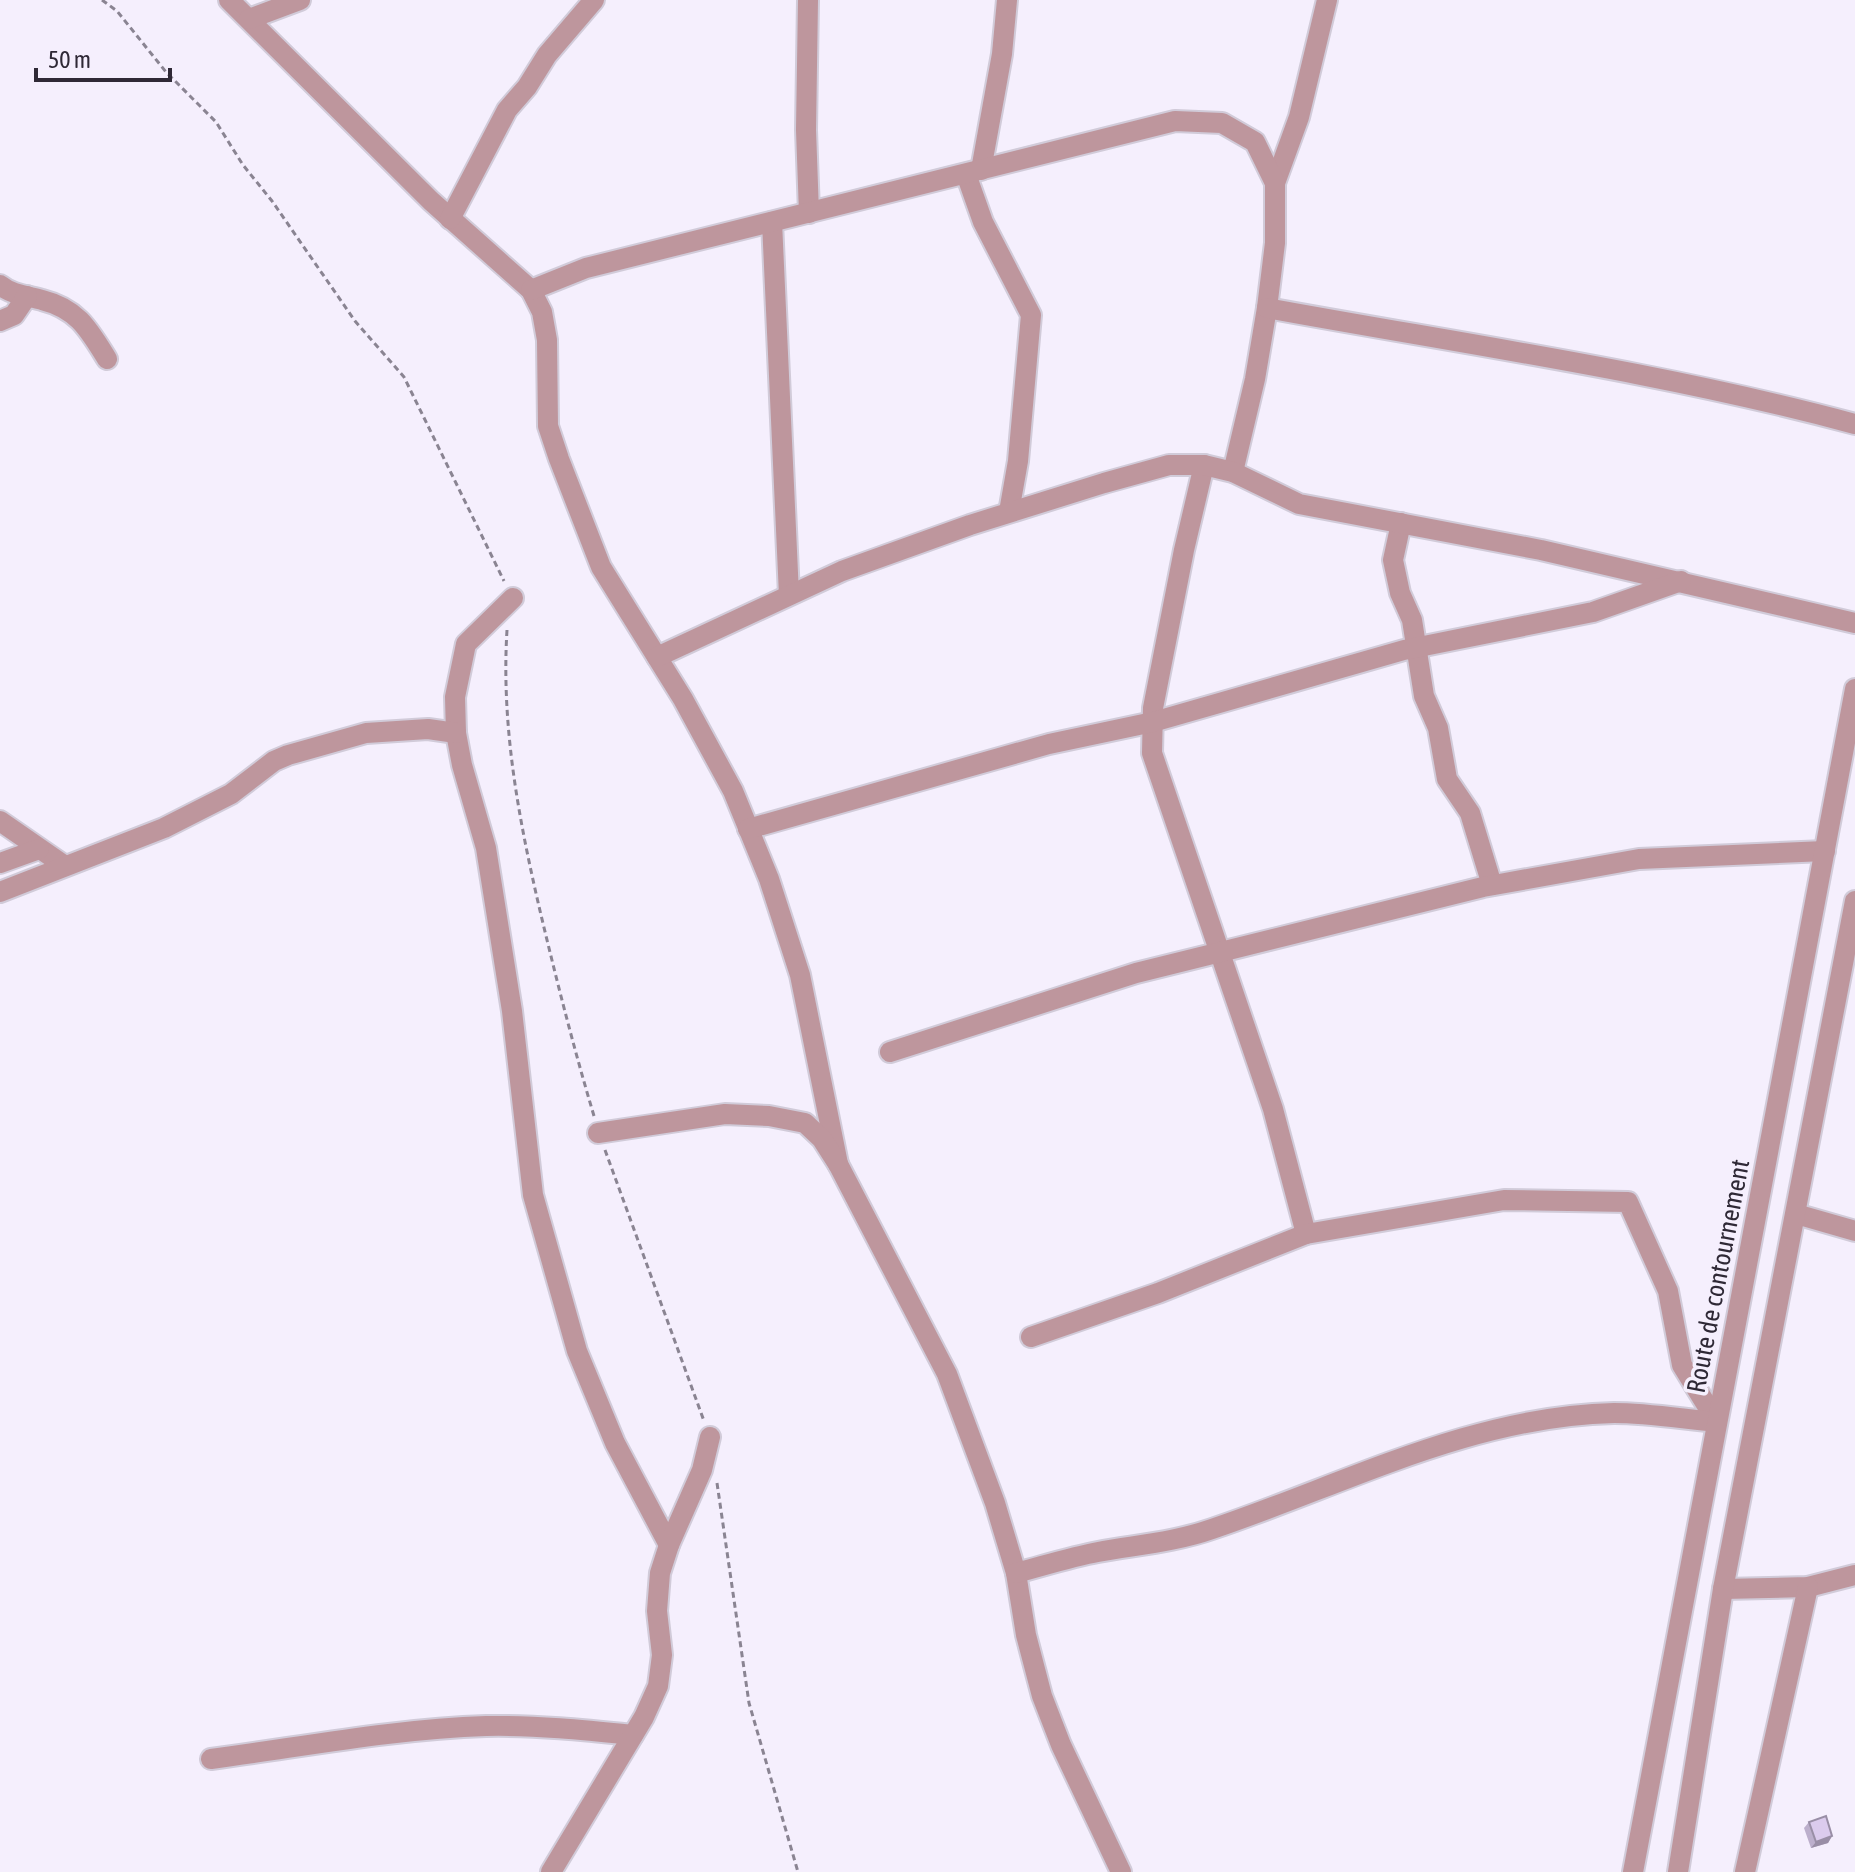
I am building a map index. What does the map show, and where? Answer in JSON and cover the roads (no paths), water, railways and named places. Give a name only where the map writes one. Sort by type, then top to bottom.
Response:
[{"type":"street","points":[[229,0],[450,219],[531,290],[542,312],[547,340],[548,426],[559,459],[601,567],[657,657],[733,791],[769,879],[800,975],[838,1164]]},
{"type":"street","points":[[249,19],[300,0]]},
{"type":"street","points":[[450,219],[507,110],[527,87],[547,55],[594,0]]},
{"type":"street","points":[[808,0],[806,130],[809,213]]},
{"type":"street","points":[[1007,0],[1002,54],[974,172],[983,222],[1031,315],[1021,434],[1009,512]]},
{"type":"street","points":[[1233,472],[1255,379],[1267,308],[1275,243],[1275,183],[1299,117],[1327,0]]},
{"type":"street","points":[[531,290],[586,268],[1175,121],[1222,123],[1255,142],[1275,183]]},
{"type":"street","points":[[772,222],[789,595]]},
{"type":"street","points":[[0,285],[7,291],[51,302],[75,315],[107,359]]},
{"type":"street","points":[[0,321],[14,315],[27,296]]},
{"type":"street","points":[[1267,308],[1528,353],[1762,400],[1855,424]]},
{"type":"street","points":[[657,657],[842,571],[1009,512],[1169,465],[1204,465],[1233,472],[1299,504],[1681,581],[1855,623]]},
{"type":"street","points":[[1204,465],[1184,550],[1153,722],[1152,753],[1273,1109],[1306,1234]]},
{"type":"street","points":[[1401,523],[1393,560],[1400,593],[1412,620],[1424,696],[1438,728],[1447,779],[1470,813],[1492,885]]},
{"type":"street","points":[[748,829],[1049,744],[1153,722],[1417,647],[1593,612],[1681,581]]},
{"type":"street","points":[[513,598],[466,644],[455,697],[456,733],[486,848],[512,1011],[533,1195],[577,1351],[615,1443],[669,1545]]},
{"type":"street","name":"Route de contournement","points":[[1633,1872],[1855,689]]},
{"type":"street","points":[[0,892],[164,828],[231,794],[274,761],[288,755],[366,733],[428,729],[456,733]]},
{"type":"street","points":[[0,821],[65,866]]},
{"type":"street","points":[[0,863],[39,849]]},
{"type":"street","points":[[890,1052],[1136,973],[1492,885],[1639,859],[1825,851]]},
{"type":"street","points":[[1678,1872],[1723,1589],[1855,901]]},
{"type":"street","points":[[598,1133],[725,1114],[769,1116],[805,1123],[822,1139],[947,1374],[995,1503],[1016,1573],[1026,1635],[1042,1696],[1061,1745],[1121,1872]]},
{"type":"street","points":[[1031,1337],[1158,1293],[1306,1234],[1504,1200],[1628,1202],[1668,1291],[1682,1365],[1717,1422]]},
{"type":"street","points":[[1796,1214],[1855,1231]]},
{"type":"street","points":[[1016,1573],[1094,1552],[1210,1530],[1390,1462],[1502,1428],[1615,1413],[1717,1422]]},
{"type":"street","points":[[551,1872],[633,1735],[658,1686],[662,1655],[657,1611],[660,1573],[702,1470],[710,1437]]},
{"type":"street","points":[[1723,1589],[1808,1587],[1855,1575]]},
{"type":"street","points":[[1745,1872],[1808,1587]]},
{"type":"street","points":[[211,1759],[406,1732],[486,1726],[555,1727],[633,1735]]}]
